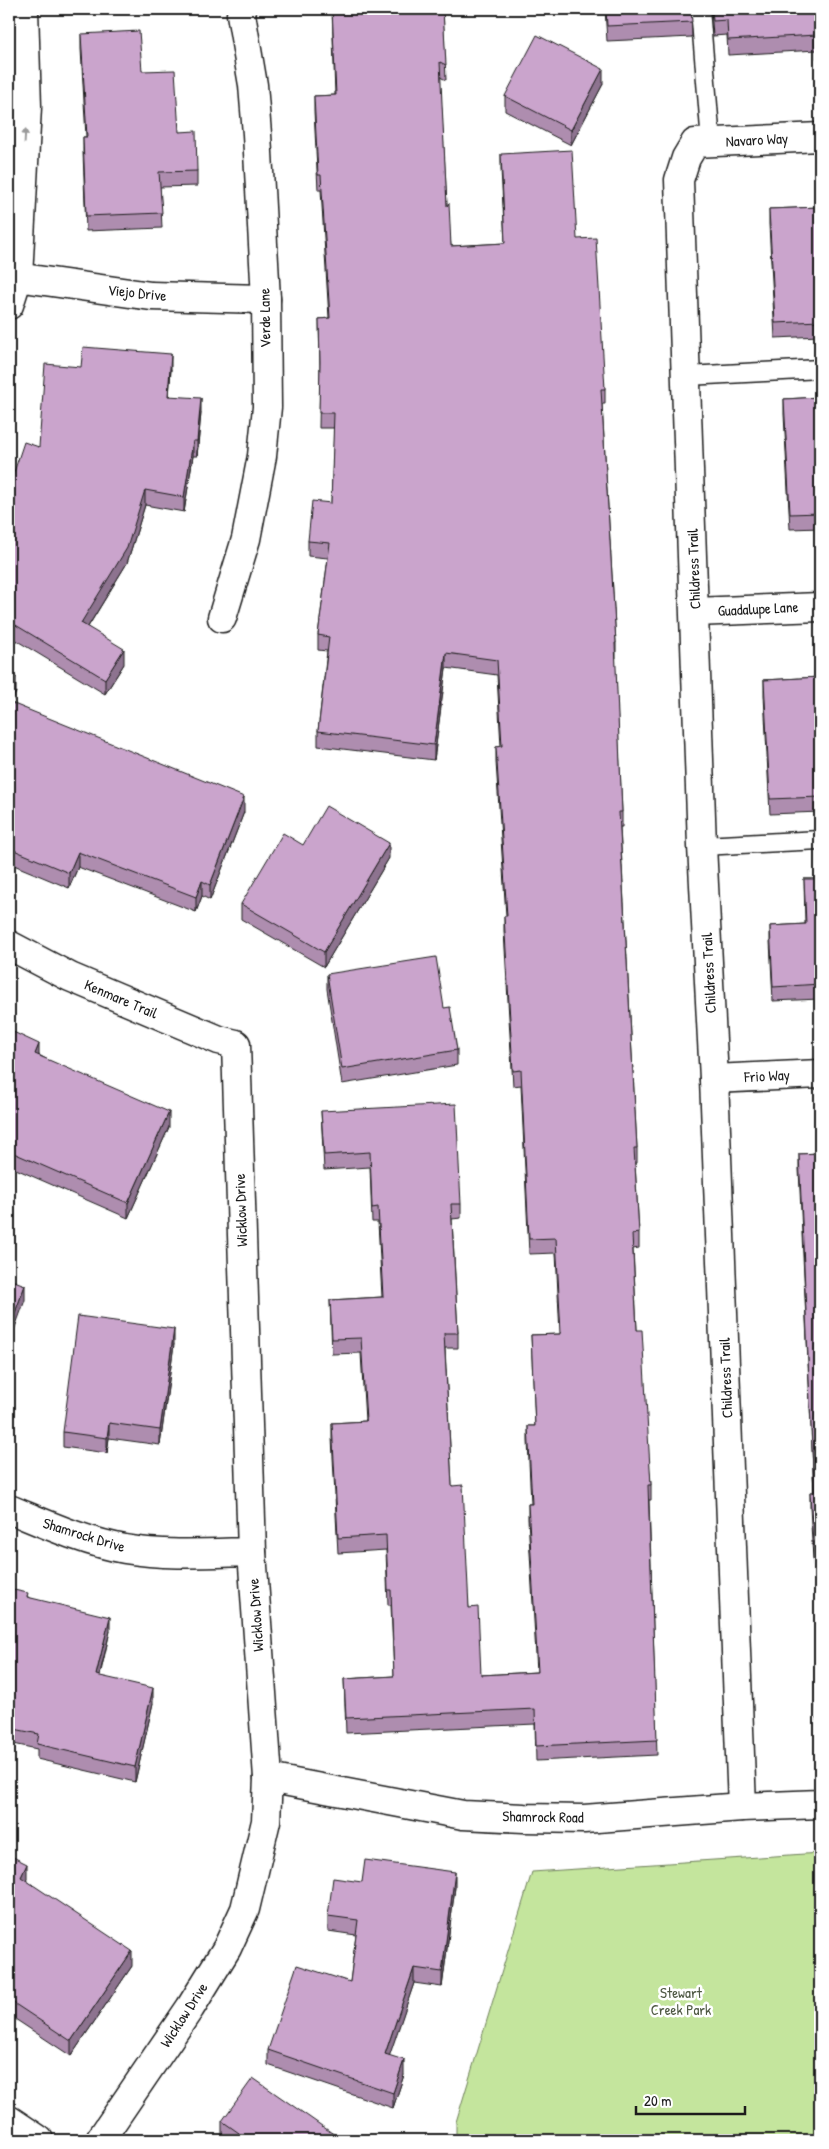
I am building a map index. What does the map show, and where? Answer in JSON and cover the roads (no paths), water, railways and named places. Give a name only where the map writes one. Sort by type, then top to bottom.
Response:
[{"type":"street","points":[[9,305],[13,277],[26,107],[24,9]]},
{"type":"street","name":"Verde Lane","points":[[222,618],[246,539],[262,456],[267,408],[266,299],[253,85],[241,14]]},
{"type":"street","name":"Navaro Way","points":[[703,142],[820,137]]},
{"type":"street","name":"Childress Trail","points":[[703,142],[686,158],[679,180],[702,846],[714,1079],[742,1807]]},
{"type":"street","name":"Viejo Drive","points":[[13,277],[151,296],[266,299]]},
{"type":"street","name":"Guadalupe Lane","points":[[695,612],[820,607]]},
{"type":"street","name":"Kenmare Trail","points":[[9,945],[70,978],[210,1036],[236,1044]]},
{"type":"street","name":"Wicklow Drive","points":[[100,2140],[190,2008],[227,1948],[245,1909],[266,1821],[268,1778],[252,1552],[236,1044]]},
{"type":"street","name":"Frio Way","points":[[714,1079],[820,1074]]},
{"type":"street","name":"Shamrock Drive","points":[[9,1509],[76,1535],[124,1549],[170,1554],[252,1552]]},
{"type":"street","name":"Shamrock Road","points":[[268,1778],[463,1815],[584,1819],[742,1807],[820,1804]]},
{"type":"street","points":[[9,2120],[40,2140]]},
{"type":"lane","points":[[700,9],[703,142]]},
{"type":"lane","points":[[687,376],[820,369]]},
{"type":"lane","points":[[702,846],[820,840]]},
{"type":"park label","name":"Stewart Creek Park","points":[[681,2002]]}]
